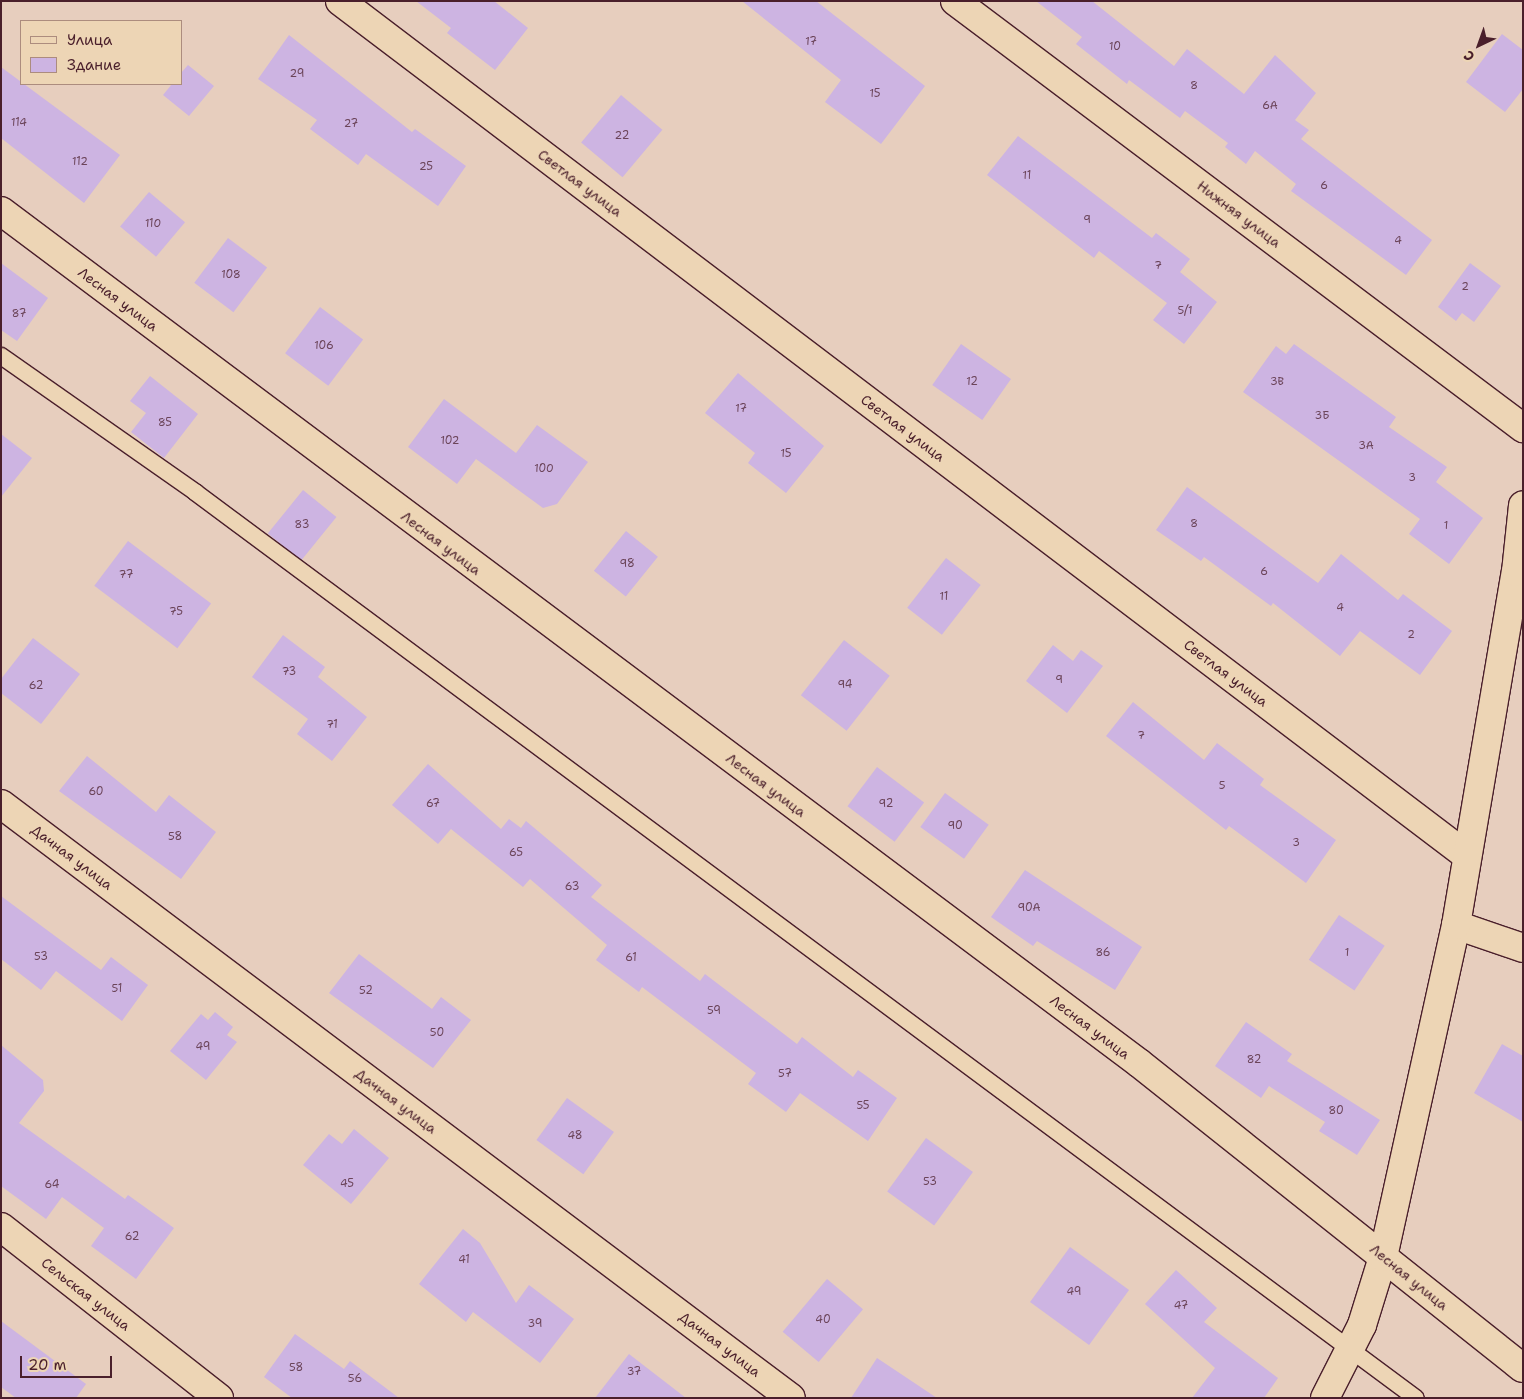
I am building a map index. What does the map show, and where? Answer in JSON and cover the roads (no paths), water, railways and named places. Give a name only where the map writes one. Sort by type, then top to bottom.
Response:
[{"type":"street","name":"Светлая улица","points":[[340,1],[1466,855]]},
{"type":"street","name":"Нижняя улица","points":[[955,1],[1523,428]]},
{"type":"street","name":"Лесная улица","points":[[1,211],[1139,1063],[1523,1368]]},
{"type":"street","points":[[1325,1398],[1350,1349],[1383,1257],[1456,925],[1466,855],[1519,573],[1523,505]]},
{"type":"street","name":"Дачная улица","points":[[1,804],[790,1398]]},
{"type":"street","points":[[1456,925],[1523,948]]},
{"type":"street","name":"Сельская улица","points":[[1,1227],[219,1398]]},
{"type":"lane","points":[[1,356],[195,492],[1416,1398]]}]
